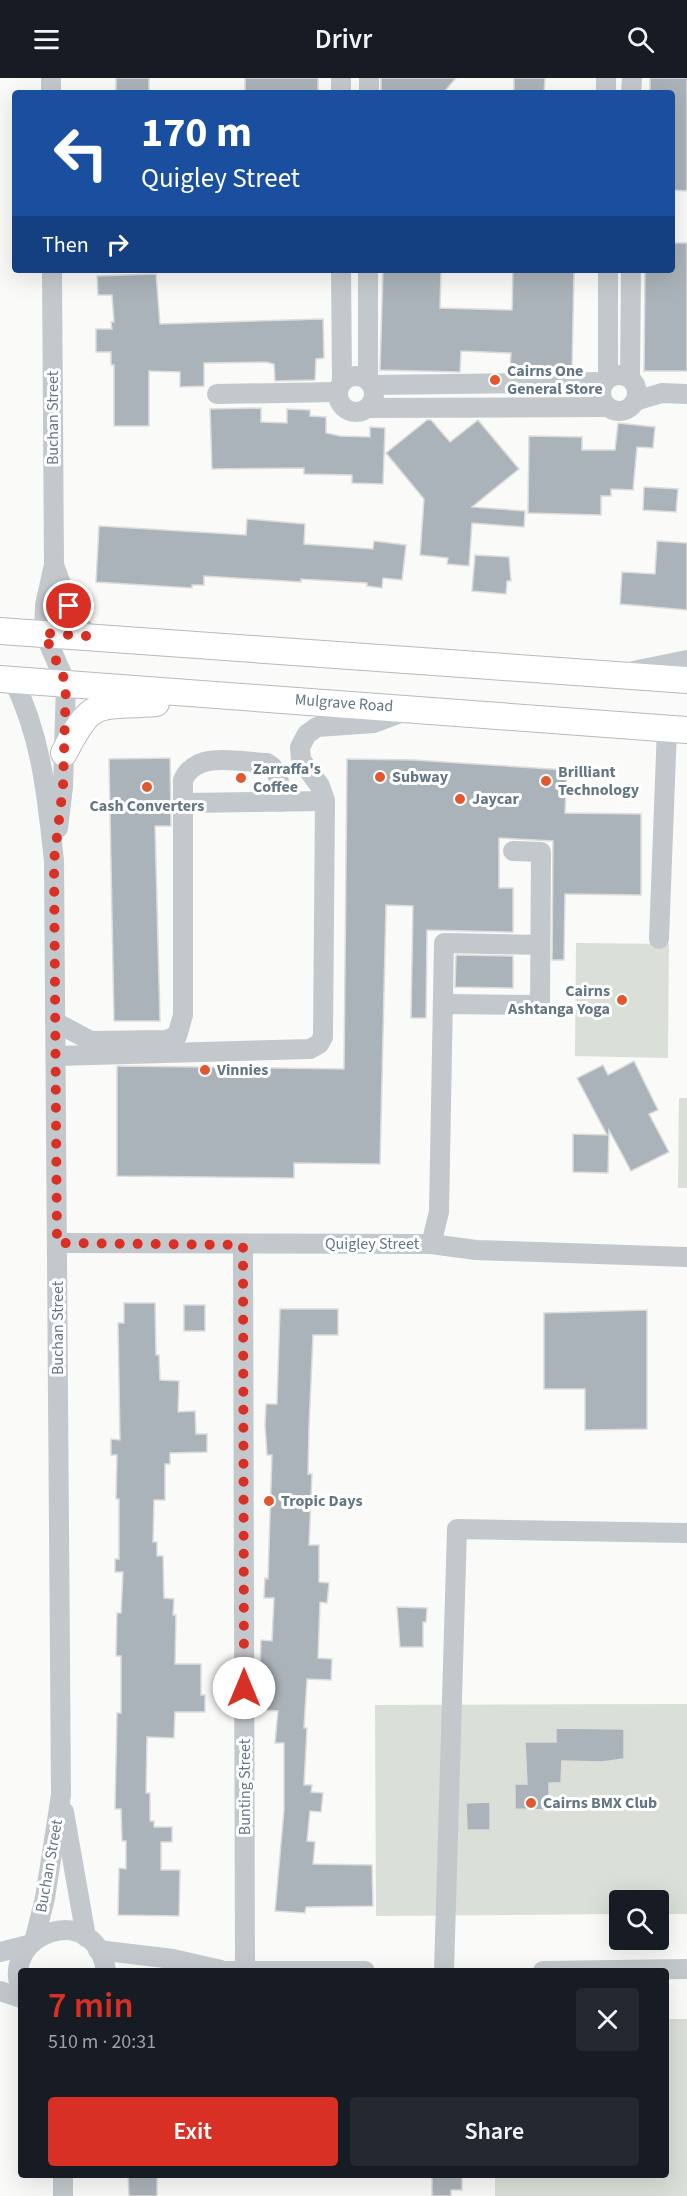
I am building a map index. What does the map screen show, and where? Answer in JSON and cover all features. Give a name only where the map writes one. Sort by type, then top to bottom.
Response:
[{"type":"main road","points":[[0,631],[687,680]]},
{"type":"main road","name":"Mulgrave Road","points":[[7,680],[677,729]]},
{"type":"main road","points":[[64,753],[80,721],[101,706],[243,696]]},
{"type":"street","name":"Buchan Street","points":[[52,273],[54,565],[45,605],[44,633],[66,683],[63,787],[54,861]]},
{"type":"street","points":[[341,273],[340,404],[350,412],[368,408],[608,407],[620,411],[631,406],[633,388],[631,273]]},
{"type":"street","points":[[368,273],[370,383],[374,397],[368,408]]},
{"type":"street","points":[[608,273],[606,380],[601,392],[608,407]]},
{"type":"street","points":[[217,394],[339,387],[352,376],[370,383],[606,380],[619,374],[633,388],[687,394]]},
{"type":"street","name":"Buchan Street","points":[[54,565],[69,606],[87,636]]},
{"type":"street","points":[[619,675],[687,660]]},
{"type":"street","name":"Buchan Street","points":[[7,680],[30,718],[41,753],[54,861],[56,1056],[61,1795],[45,1898],[31,1941],[21,1956],[18,1976]]},
{"type":"street","points":[[56,1056],[310,1049],[319,1044],[323,1037],[325,801],[320,786],[301,760],[300,747],[307,734],[317,727],[328,724],[374,723],[411,709]]},
{"type":"street","points":[[659,939],[677,729]]},
{"type":"street","points":[[55,1022],[91,1041],[166,1040],[177,1036],[182,1025],[183,780],[187,770],[196,763],[211,760],[267,763],[274,767],[279,775],[280,802]]},
{"type":"street","points":[[183,802],[325,801]]},
{"type":"street","points":[[443,1004],[540,1005],[541,852],[513,851]]},
{"type":"street","points":[[431,1244],[439,1212],[444,943],[540,945]]},
{"type":"street","points":[[182,1025],[194,1046],[207,1052]]},
{"type":"street","name":"Quigley Street","points":[[57,1243],[431,1244],[476,1250],[687,1257]]},
{"type":"street","name":"Bunting Street","points":[[243,1245],[245,1968]]},
{"type":"street","points":[[444,1968],[457,1529],[687,1533]]},
{"type":"street","name":"Buchan Street","points":[[61,1795],[92,1943],[104,1968]]},
{"type":"street","points":[[0,1952],[31,1941],[48,1931],[65,1929],[92,1943],[210,1968]]},
{"type":"street","points":[[669,1969],[687,1969]]},
{"type":"street","points":[[0,1991],[18,1997]]},
{"type":"street","points":[[63,2178],[63,2196]]},
{"type":"shaded area","name":"Cairns Ashtanga Yoga","points":[[576,943],[669,944],[668,1058],[575,1056]]},
{"type":"shaded area","points":[[679,1098],[687,1098],[687,1188],[678,1188]]},
{"type":"shaded area","name":"Cairns BMX Club","points":[[687,1704],[687,1914],[669,1914],[669,1890],[609,1890],[609,1914],[376,1916],[375,1705]]},
{"type":"shaded area","points":[[669,2019],[687,2019],[687,2196],[495,2196],[495,2178],[669,2178]]},
{"type":"building","points":[[116,78],[149,78],[149,90],[116,90]]},
{"type":"building","points":[[245,78],[318,78],[318,90],[245,90]]},
{"type":"building","points":[[381,78],[456,78],[446,90],[381,90]]},
{"type":"building","points":[[514,78],[545,78],[544,90],[514,90]]},
{"type":"building","points":[[650,78],[687,78],[687,191],[675,190],[675,90],[650,90]]},
{"type":"building","points":[[675,243],[687,243],[687,371],[644,371],[645,273],[675,273]]},
{"type":"building","points":[[383,273],[441,273],[440,308],[512,310],[513,273],[574,273],[572,369],[510,368],[511,353],[461,351],[460,372],[380,370]]},
{"type":"building","points":[[156,274],[160,324],[323,319],[324,358],[316,359],[315,380],[275,381],[274,364],[266,362],[204,363],[204,386],[180,387],[180,372],[149,371],[149,426],[114,426],[114,365],[111,365],[111,352],[96,352],[96,329],[112,329],[111,322],[114,322],[112,295],[98,295],[97,276]]},
{"type":"building","points":[[261,408],[261,422],[287,423],[287,409],[310,410],[310,416],[326,417],[326,433],[340,436],[370,437],[370,427],[385,428],[383,484],[352,483],[352,475],[304,474],[304,468],[212,469],[210,409]]},
{"type":"building","points":[[427,420],[431,420],[450,442],[478,420],[519,469],[472,507],[525,511],[524,527],[472,523],[469,566],[447,564],[448,558],[420,555],[424,499],[386,453]]},
{"type":"building","points":[[618,423],[655,427],[653,448],[637,447],[633,490],[611,489],[611,496],[601,496],[601,515],[528,513],[529,436],[582,437],[582,450],[615,450]]},
{"type":"building","points":[[644,487],[678,489],[676,512],[643,510]]},
{"type":"building","points":[[247,519],[305,524],[304,544],[373,549],[374,541],[406,545],[402,580],[383,578],[382,588],[367,586],[367,583],[301,579],[301,582],[204,576],[204,585],[192,585],[192,588],[96,582],[99,526],[246,535]]},
{"type":"building","points":[[657,541],[687,543],[687,610],[620,604],[622,572],[655,574]]},
{"type":"building","points":[[475,555],[509,557],[511,581],[507,581],[506,594],[472,591]]},
{"type":"building","points":[[170,758],[171,826],[155,826],[160,1021],[114,1021],[109,759]]},
{"type":"building","points":[[347,759],[414,760],[567,770],[565,813],[641,814],[641,895],[565,894],[564,960],[552,960],[553,841],[499,838],[499,888],[513,888],[513,932],[427,930],[426,1018],[411,1018],[413,906],[386,905],[380,1164],[294,1163],[294,1178],[117,1176],[117,1066],[344,1069]]},
{"type":"building","points":[[456,955],[513,956],[513,988],[455,987]]},
{"type":"building","points":[[634,1061],[658,1110],[649,1114],[669,1152],[631,1171],[609,1130],[608,1173],[573,1172],[573,1134],[607,1135],[577,1078],[603,1065],[608,1075]]},
{"type":"building","points":[[124,1303],[155,1303],[156,1355],[159,1355],[160,1380],[179,1381],[178,1412],[195,1411],[196,1434],[207,1434],[207,1452],[170,1453],[170,1464],[165,1464],[165,1500],[154,1500],[153,1542],[157,1542],[157,1556],[163,1556],[164,1598],[174,1599],[175,1664],[201,1664],[201,1695],[205,1695],[205,1712],[175,1712],[174,1738],[147,1737],[146,1793],[150,1793],[150,1821],[154,1821],[154,1827],[172,1827],[172,1842],[161,1842],[161,1870],[180,1870],[179,1916],[118,1915],[119,1868],[126,1869],[126,1841],[122,1841],[121,1809],[115,1809],[117,1713],[121,1713],[121,1656],[116,1656],[117,1613],[121,1613],[123,1572],[115,1572],[115,1559],[119,1559],[119,1499],[116,1499],[117,1455],[111,1455],[111,1439],[120,1440],[118,1323],[124,1323]]},
{"type":"building","points":[[184,1305],[205,1305],[205,1331],[184,1331]]},
{"type":"building","points":[[280,1309],[338,1309],[338,1335],[313,1335],[308,1474],[312,1474],[309,1545],[319,1545],[319,1582],[329,1583],[327,1603],[320,1602],[318,1658],[332,1659],[331,1680],[307,1679],[304,1785],[312,1785],[311,1792],[323,1793],[321,1812],[310,1811],[307,1841],[315,1842],[313,1864],[372,1865],[373,1906],[306,1907],[305,1913],[275,1911],[284,1810],[284,1743],[275,1743],[278,1711],[262,1710],[265,1670],[260,1669],[261,1640],[272,1641],[274,1598],[264,1598],[265,1578],[268,1579],[272,1455],[267,1455],[265,1425],[266,1404],[277,1404]]},
{"type":"building","points":[[647,1310],[647,1429],[585,1430],[585,1389],[544,1389],[544,1313]]},
{"type":"building","points":[[397,1607],[427,1608],[426,1622],[423,1622],[423,1647],[400,1647]]},
{"type":"building","points":[[556,1728],[624,1729],[624,1759],[602,1762],[562,1761],[561,1783],[549,1783],[549,1810],[515,1809],[515,1784],[527,1784],[525,1742],[556,1742]]},
{"type":"building","points":[[490,1802],[490,1830],[467,1830],[466,1803]]},
{"type":"building","points":[[128,2178],[157,2178],[157,2196],[129,2196]]},
{"type":"building","points":[[432,2178],[462,2178],[462,2190],[451,2190],[451,2196],[432,2196]]},
{"type":"place","name":"Cairns One General Store","points":[[495,380]]},
{"type":"place","name":"Subway","points":[[380,777]]},
{"type":"place","name":"Zarraffa's Coffee","points":[[241,778]]},
{"type":"place","name":"Brilliant Technology","points":[[546,781]]},
{"type":"place","name":"Cash Converters","points":[[147,787]]},
{"type":"place","name":"Jaycar","points":[[460,799]]},
{"type":"place","name":"Cairns Ashtanga Yoga","points":[[622,1000]]},
{"type":"place","name":"Vinnies","points":[[205,1070]]},
{"type":"place","name":"Tropic Days","points":[[269,1501]]},
{"type":"place","name":"Cairns BMX Club","points":[[531,1803]]},
{"type":"route","points":[[69,606],[87,636],[44,633],[66,683],[63,787],[54,861],[57,1243],[243,1245],[244,1688]]}]
